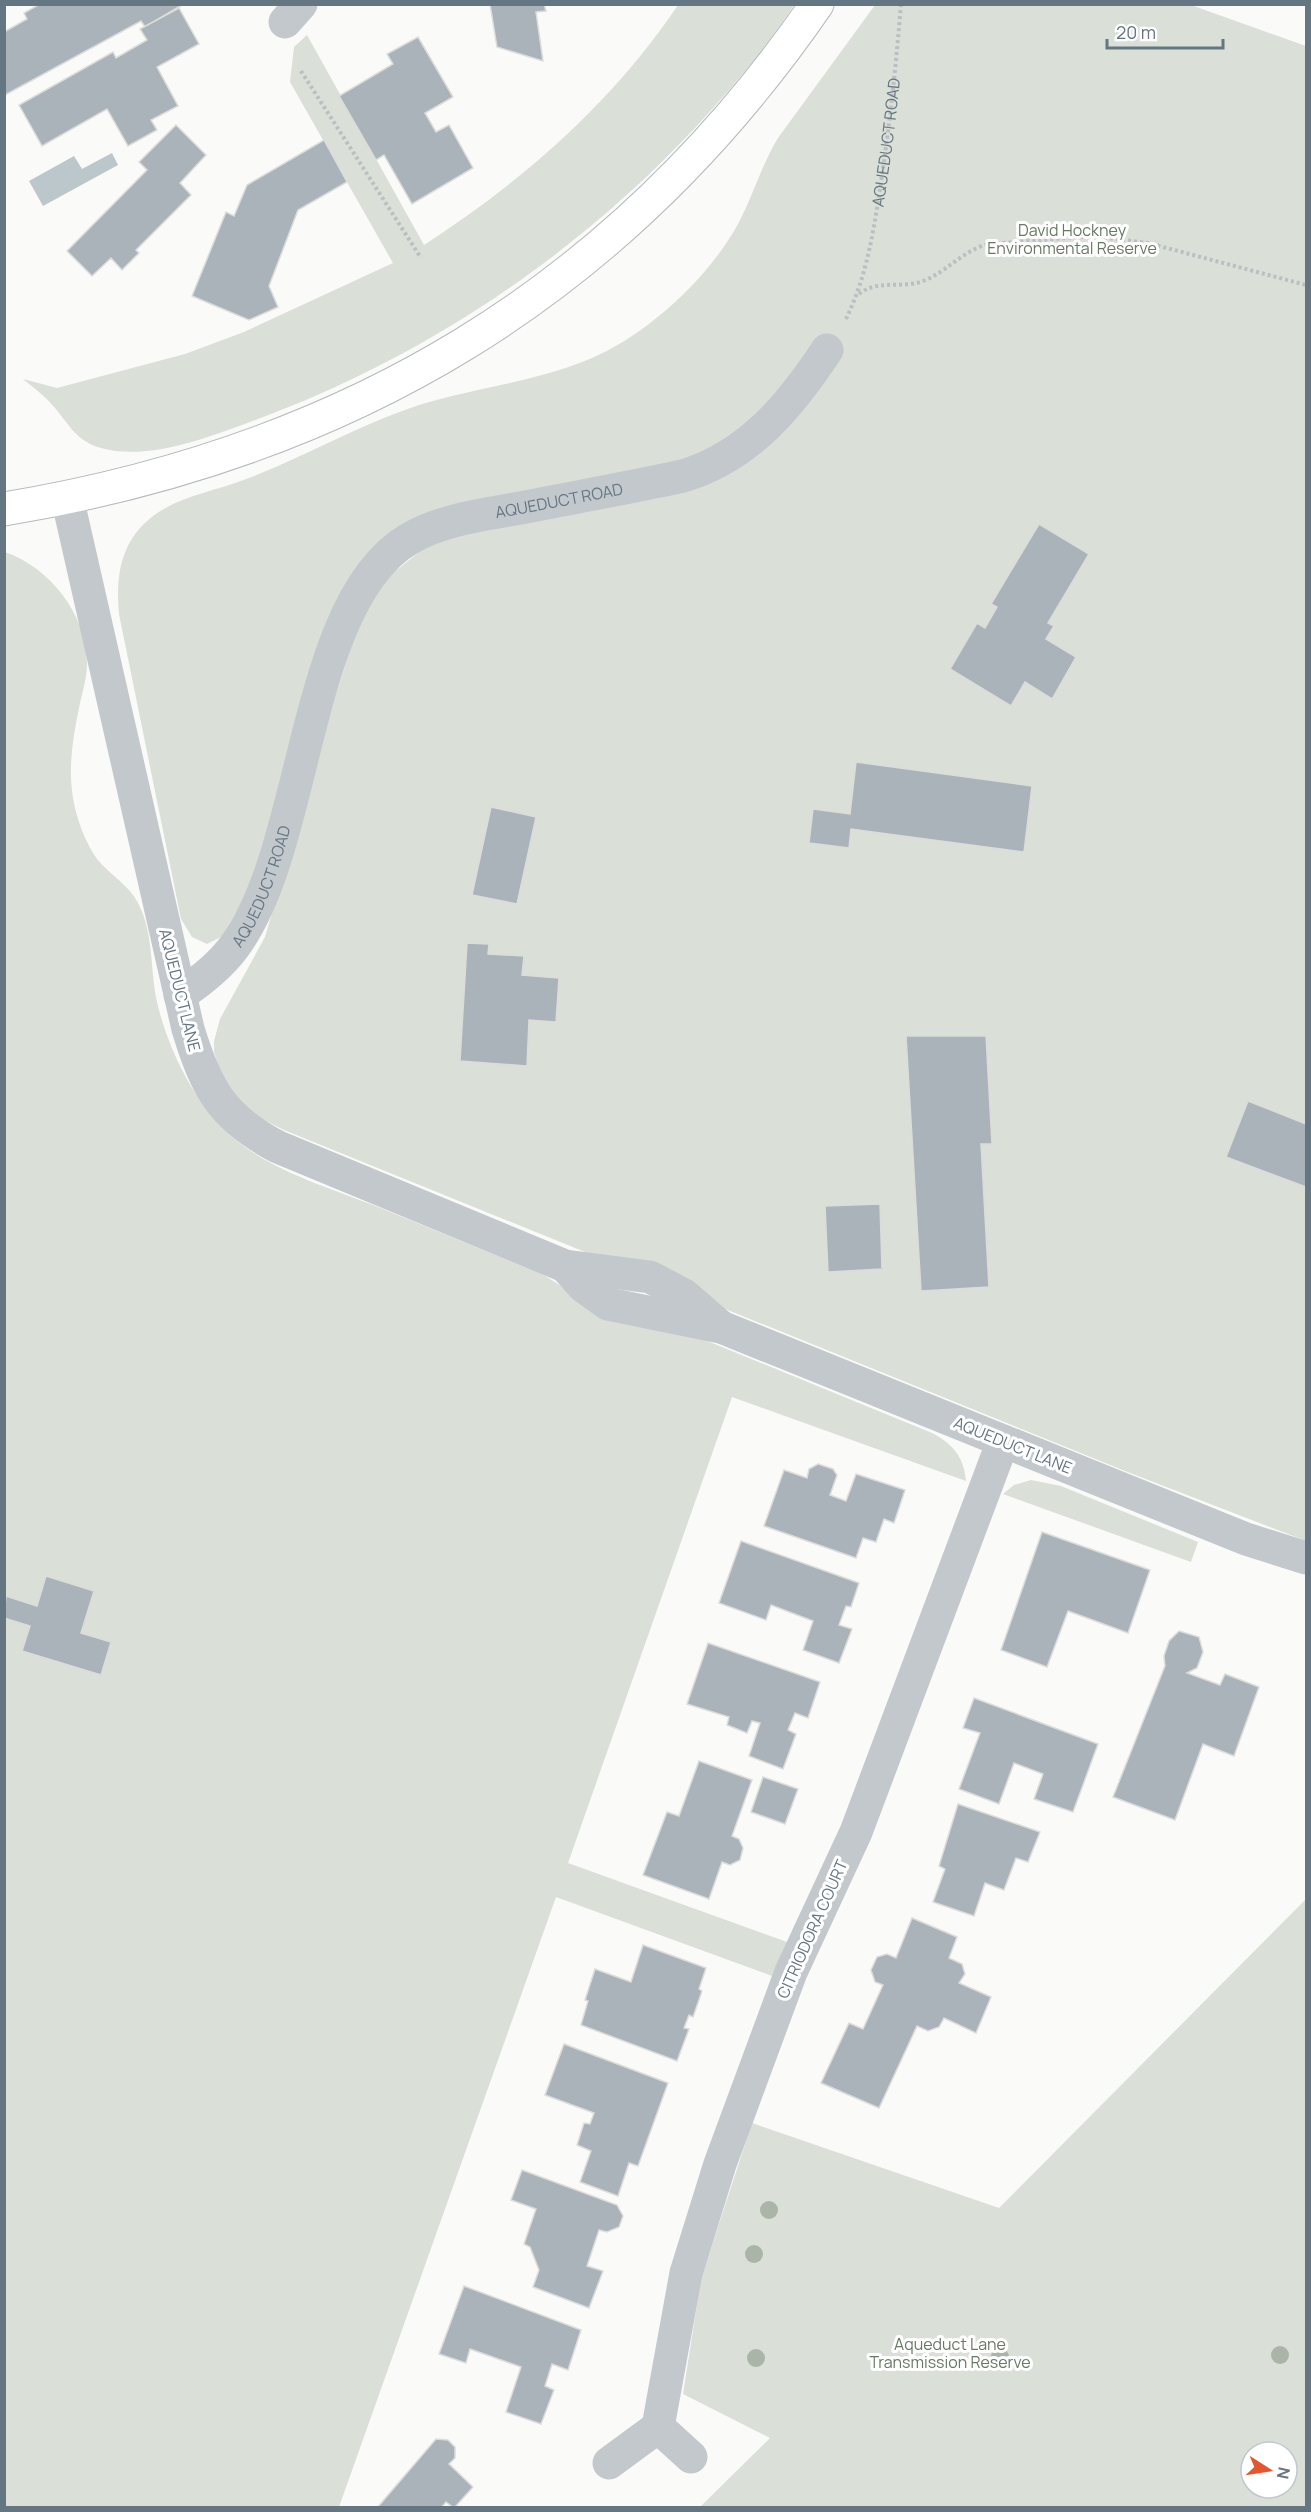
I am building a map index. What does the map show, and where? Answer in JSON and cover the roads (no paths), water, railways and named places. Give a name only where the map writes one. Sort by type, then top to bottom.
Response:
[{"type":"main road","points":[[4,509],[68,497],[196,466],[297,429],[366,400],[479,336],[594,250],[643,210],[680,173],[755,88],[817,4]]},
{"type":"street","name":"AQUEDUCT ROAD","points":[[180,995],[219,965],[249,923],[272,868],[334,650],[360,593],[394,550],[410,539],[436,528],[479,516],[704,470],[724,460],[756,438],[801,388],[827,351]]},
{"type":"street","name":"AQUEDUCT LANE","points":[[68,497],[180,995],[197,1058],[210,1089],[237,1122],[256,1136],[566,1266],[583,1286],[608,1304],[721,1327],[1246,1539],[1306,1558]]},
{"type":"street","name":"CITRIODORA COURT","points":[[658,2427],[686,2272],[720,2164],[791,1972],[856,1832],[1003,1441]]},
{"type":"street","points":[[609,2463],[658,2427],[691,2457]]},
{"type":"park label","name":"David Hockney Environmental Reserve","points":[[1072,239]]},
{"type":"park label","name":"Aqueduct Lane Transmission Reserve","points":[[950,2353]]}]
